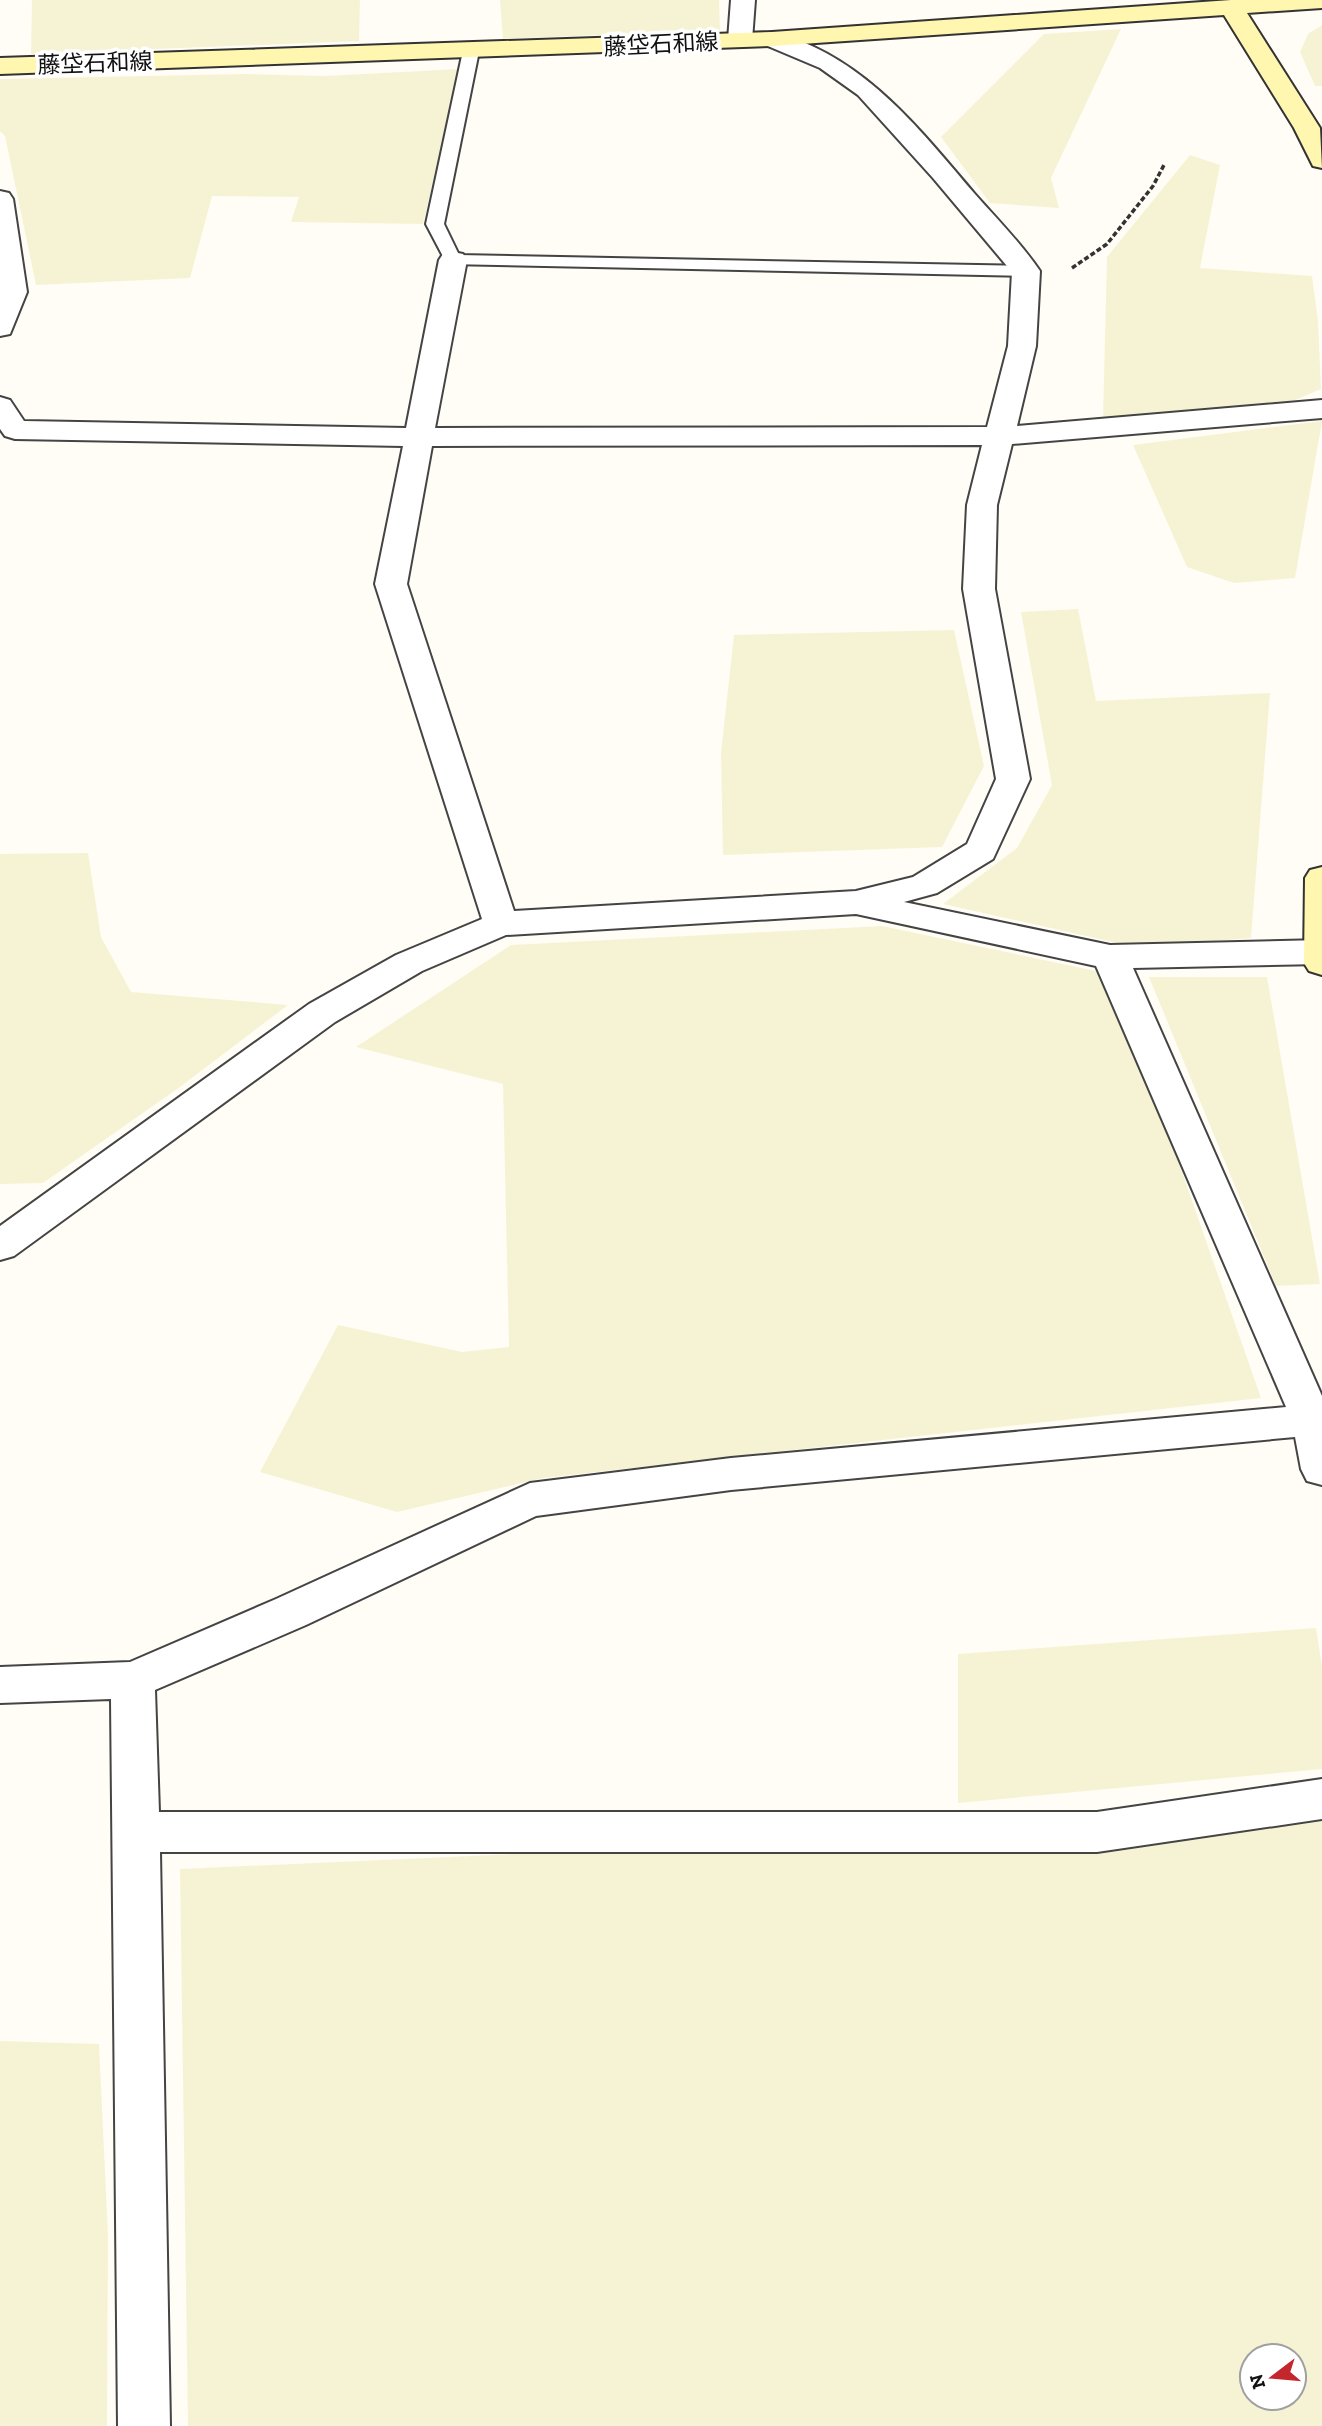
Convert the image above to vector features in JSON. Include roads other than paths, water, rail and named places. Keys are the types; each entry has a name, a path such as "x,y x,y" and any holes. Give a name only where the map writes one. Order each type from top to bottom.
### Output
{"main road":[{"name":"藤垈石和線","path":"0,66 740,40 1322,1"},
{"path":"1232,9 1307,128 1322,160"},
{"path":"1321,956 1322,878"}],"street":[{"path":"740,40 743,0"},
{"path":"0,1246 322,1013 409,963 502,924 856,903 925,885 981,851 1013,779 979,589 982,505 1022,345 1026,271 942,172 867,90 829,63 772,38"},
{"path":"0,199 13,292 0,328"},
{"path":"453,260 391,584 502,924"},
{"path":"0,406 15,430 418,437 1001,436 1322,410"},
{"path":"856,903 1110,957 1321,956"},
{"path":"1110,957 1312,1420 1322,1469"},
{"path":"0,1213 46,1213"},
{"path":"0,1685 132,1680 291,1612 530,1500 731,1474 1312,1420"},
{"path":"132,1680 137,1832 144,2426"},
{"path":"137,1832 1097,1832 1322,1799"}],"lane":[{"path":"471,51 435,225 453,260 1026,271"}]}
